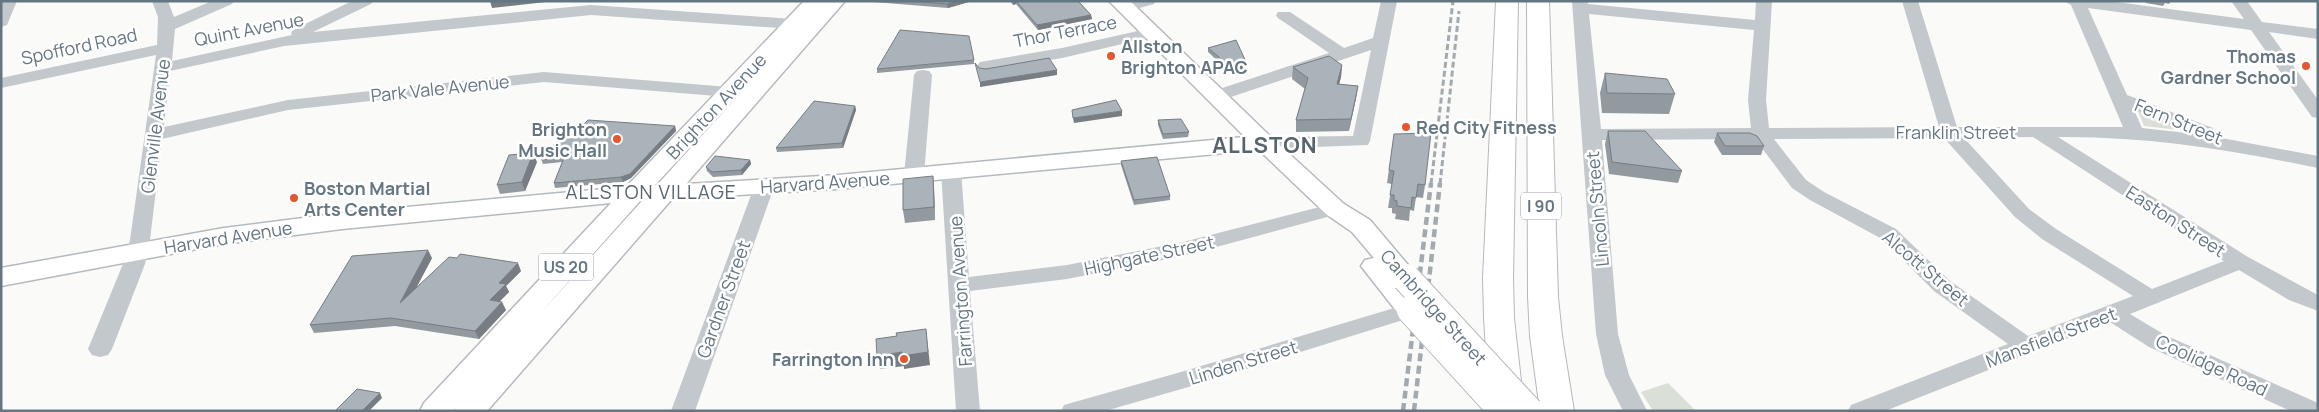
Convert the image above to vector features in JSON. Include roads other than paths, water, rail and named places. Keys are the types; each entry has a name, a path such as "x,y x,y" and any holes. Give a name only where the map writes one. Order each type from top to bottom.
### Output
{"highway":[{"name":"I 90","path":"1507,1 1498,278 1501,352 1508,411"},
{"name":"I 90","path":"1538,1 1543,297 1546,336 1557,411"}],"main road":[{"name":"Brighton Avenue","path":"435,411 633,194 815,1"},
{"name":"Brighton Avenue","path":"470,411 835,1"},
{"name":"Cambridge Street","path":"1122,4 1264,143 1287,162 1335,209 1345,230 1503,411"},
{"name":"Harvard Avenue","path":"1,277 275,229 633,194 764,187 914,175 1182,148 1264,143"},
{"name":"Cambridge Street","path":"1405,301 1529,411"}],"street":[{"path":"1,22 9,1"},
{"name":"Glenville Avenue","path":"100,349 137,252 165,48 167,26 160,1"},
{"path":"167,26 226,1"},
{"path":"284,41 365,1"},
{"path":"1122,4 1148,1"},
{"path":"1264,143 1361,141 1389,1"},
{"path":"1761,134 1757,100 1764,1"},
{"path":"1910,1 1950,133 2022,213 2049,234 2150,297"},
{"path":"2239,1 2318,113"},
{"path":"2075,2 2318,34"},
{"path":"2075,2 2135,132"},
{"path":"1580,4 1762,26"},
{"name":"Lincoln Street","path":"1580,4 1608,342 1620,382 1635,411"},
{"name":"Quint Avenue","path":"162,68 284,41 591,10 793,24"},
{"path":"1284,16 1342,54"},
{"name":"Thor Terrace","path":"986,66 1062,53 1151,33"},
{"path":"1216,96 1381,41"},
{"name":"Spofford Road","path":"1,83 165,48"},
{"path":"914,175 923,75"},
{"name":"Park Vale Avenue","path":"154,135 288,104 544,77 729,92"},
{"name":"Fern Street","path":"2120,98 2238,145"},
{"name":"Easton Street","path":"2038,132 2241,262 2297,295 2318,304"},
{"name":"Franklin Street","path":"1591,135 2135,132 2238,145 2318,162"},
{"name":"Alcott Street","path":"1761,134 1799,184 1890,234 1942,286 2026,346"},
{"name":"Farrington Avenue","path":"951,171 968,411"},
{"name":"Gardner Street","path":"683,411 764,187"},
{"name":"Highgate Street","path":"960,285 1067,272 1183,249 1335,209"},
{"name":"Mansfield Street","path":"1860,411 2241,262"},
{"name":"Linden Street","path":"1073,411 1184,380 1405,301"},
{"name":"Coolidge Road","path":"2113,313 2157,341 2314,411"}],"railway":[{"path":"1431,184 1453,1"},
{"path":"1440,184 1459,11"},
{"path":"1403,411 1431,183"},
{"path":"1414,411 1440,183"}],"place":[{"name":"Allston Brighton APAC","path":"1111,56"},
{"name":"Thomas Gardner School","path":"2306,66"},
{"name":"Red City Fitness","path":"1406,127"},
{"name":"Brighton Music Hall","path":"617,139"},
{"name":"Boston Martial Arts Center","path":"294,198"},
{"name":"Farrington Inn","path":"904,359"}],"district":[{"name":"ALLSTON","path":"1265,145"},
{"name":"ALLSTON VILLAGE","path":"651,192"}]}
